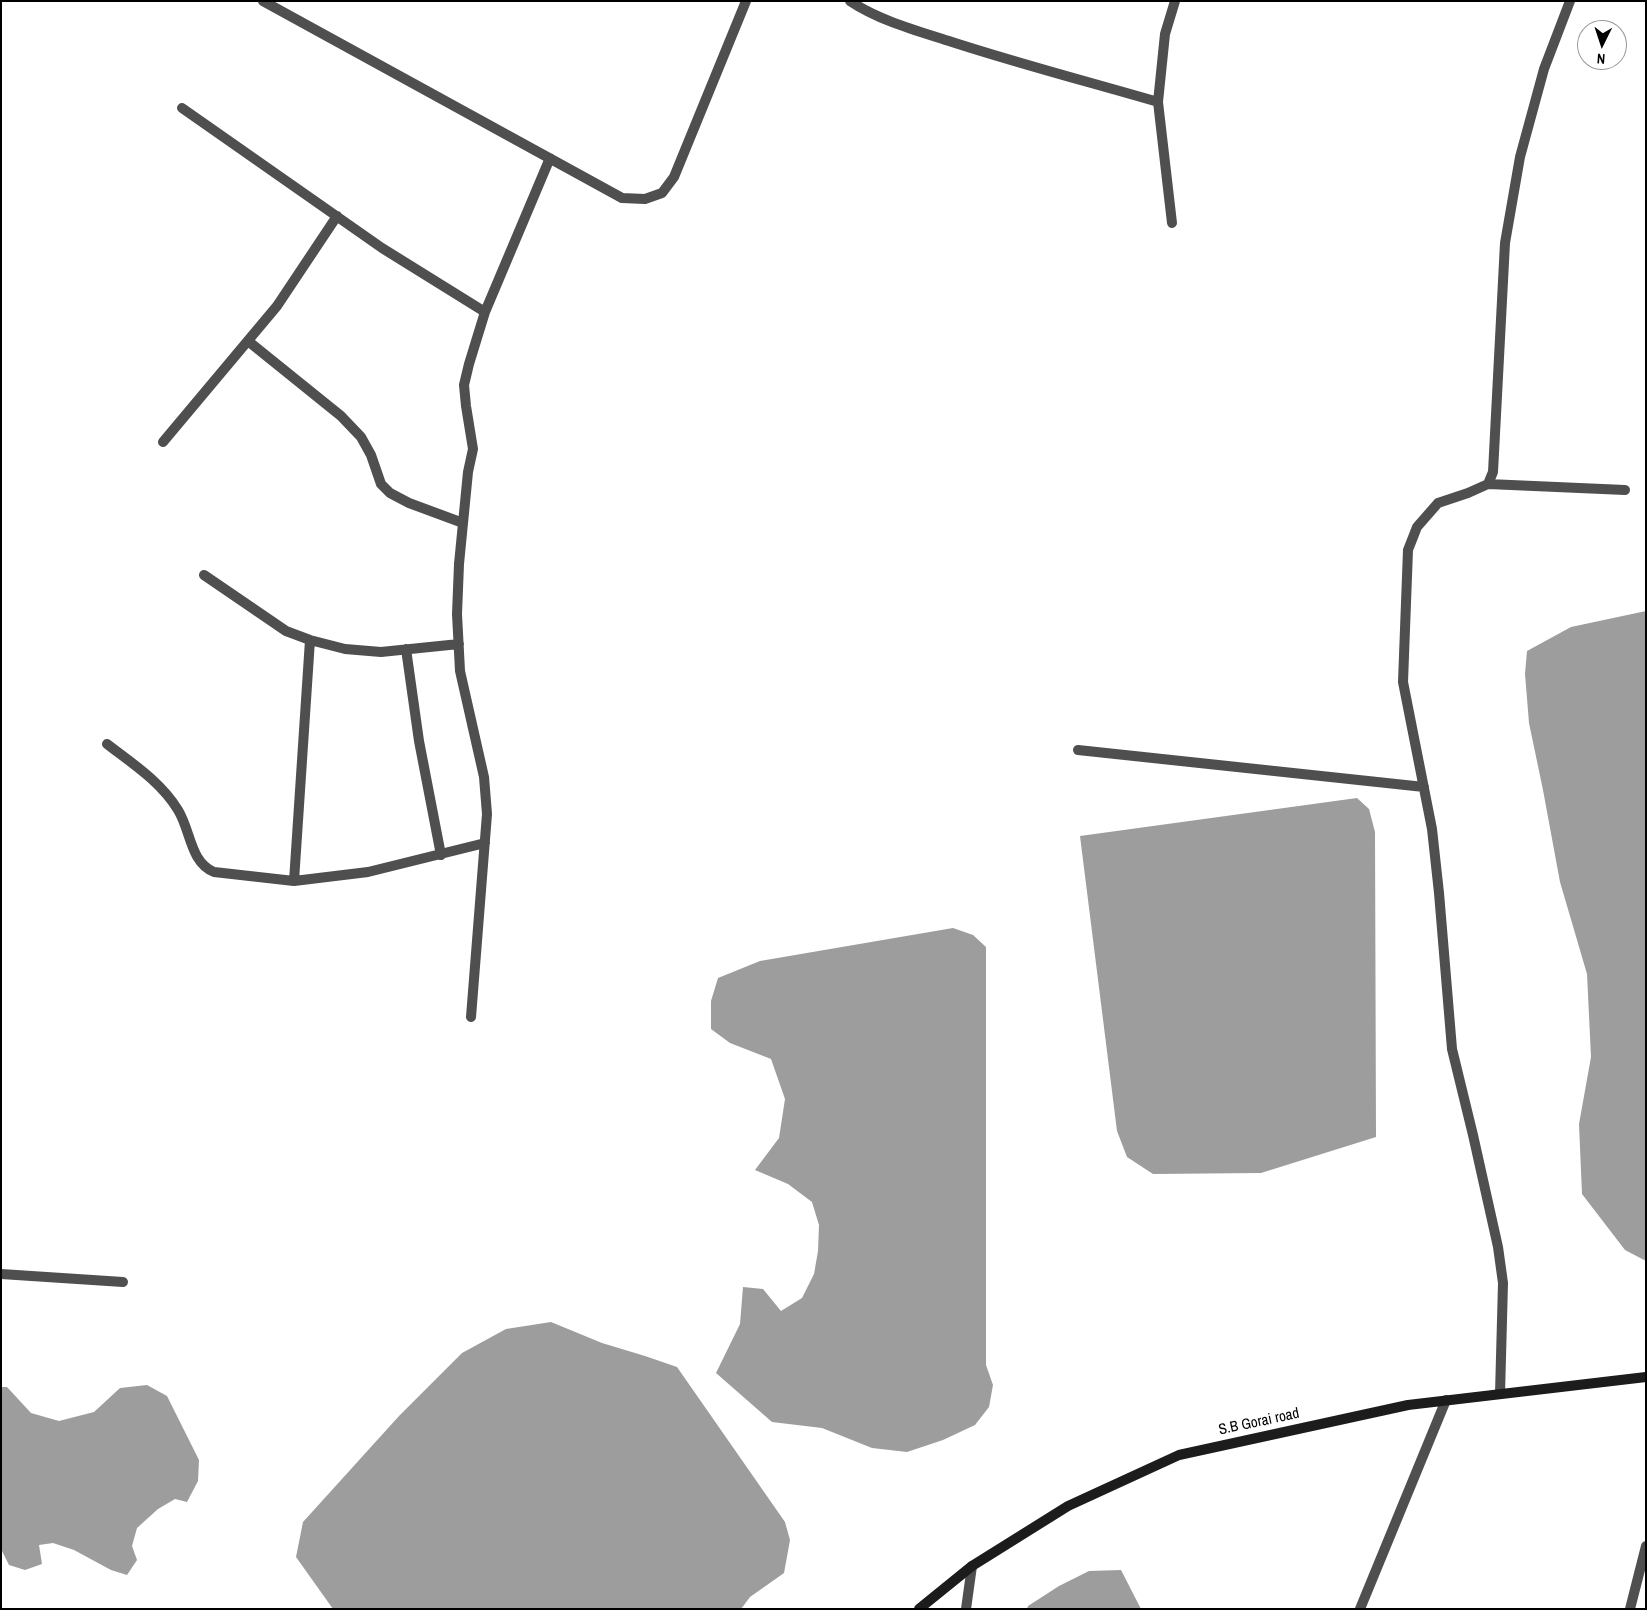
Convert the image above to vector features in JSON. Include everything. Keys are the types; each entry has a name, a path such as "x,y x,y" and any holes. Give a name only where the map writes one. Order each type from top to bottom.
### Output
{"street":[{"path":"263,1 622,198 645,199 662,193 674,177 746,1"},
{"path":"850,1 867,12 1008,60 1158,102"},
{"path":"1172,223 1158,102 1165,34 1175,1"},
{"path":"1488,484 1493,472 1506,243 1518,167 1544,69 1570,1"},
{"path":"182,108 382,248 485,312"},
{"path":"471,1017 487,814 484,777 460,671 458,644 459,564 468,472 473,448 464,385 485,312 550,158"},
{"path":"163,442 277,306 336,216"},
{"path":"248,341 341,416 361,437 372,455 381,484 390,493 409,503 463,523"},
{"path":"1500,1394 1504,1283 1498,1247 1452,1049 1432,829 1404,682 1408,550 1417,527 1438,503 1488,484 1625,490"},
{"path":"204,575 286,631 310,640 345,649 381,652 458,644"},
{"path":"294,881 310,640"},
{"path":"406,649 419,742 441,855"},
{"path":"108,744 148,775 167,794 179,812 199,861 205,868 214,872 294,881 368,872 485,843"},
{"path":"1078,750 1424,787"},
{"path":"1,1274 123,1282"},
{"name":"S.B Gorai road","path":"919,1609 972,1566 1068,1506 1179,1455 1408,1405 1646,1376"},
{"path":"1360,1609 1446,1400"},
{"path":"1630,1609 1646,1546"},
{"path":"966,1609 972,1566"}],"shaded area":[{"path":"1646,611 1646,1261 1625,1250 1582,1194 1579,1124 1591,1057 1587,974 1560,882 1529,723 1525,674 1527,651 1571,627"},
{"path":"1357,798 1369,809 1375,832 1376,1137 1261,1173 1153,1174 1127,1157 1117,1131 1080,836"},
{"path":"953,928 973,935 986,947 986,1365 993,1385 989,1407 975,1425 943,1440 907,1452 872,1448 822,1428 772,1422 716,1373 740,1324 743,1287 763,1289 781,1311 802,1298 814,1274 818,1251 819,1225 812,1202 788,1184 755,1170 779,1138 785,1099 771,1059 730,1043 711,1029 711,1001 718,978 760,961"},
{"path":"551,1322 602,1343 677,1367 785,1522 790,1540 784,1573 750,1597 741,1609 333,1609 296,1557 303,1522 399,1416 462,1353 506,1329"},
{"path":"147,1385 167,1396 199,1460 198,1481 187,1502 175,1499 158,1509 137,1528 132,1546 137,1560 127,1575 111,1570 74,1550 53,1543 39,1545 42,1564 25,1570 9,1565 1,1549 1,1387 7,1387 31,1413 59,1421 94,1412 120,1388"},
{"path":"1121,1570 1141,1609 1027,1609 1028,1606 1059,1586 1089,1571"}]}
